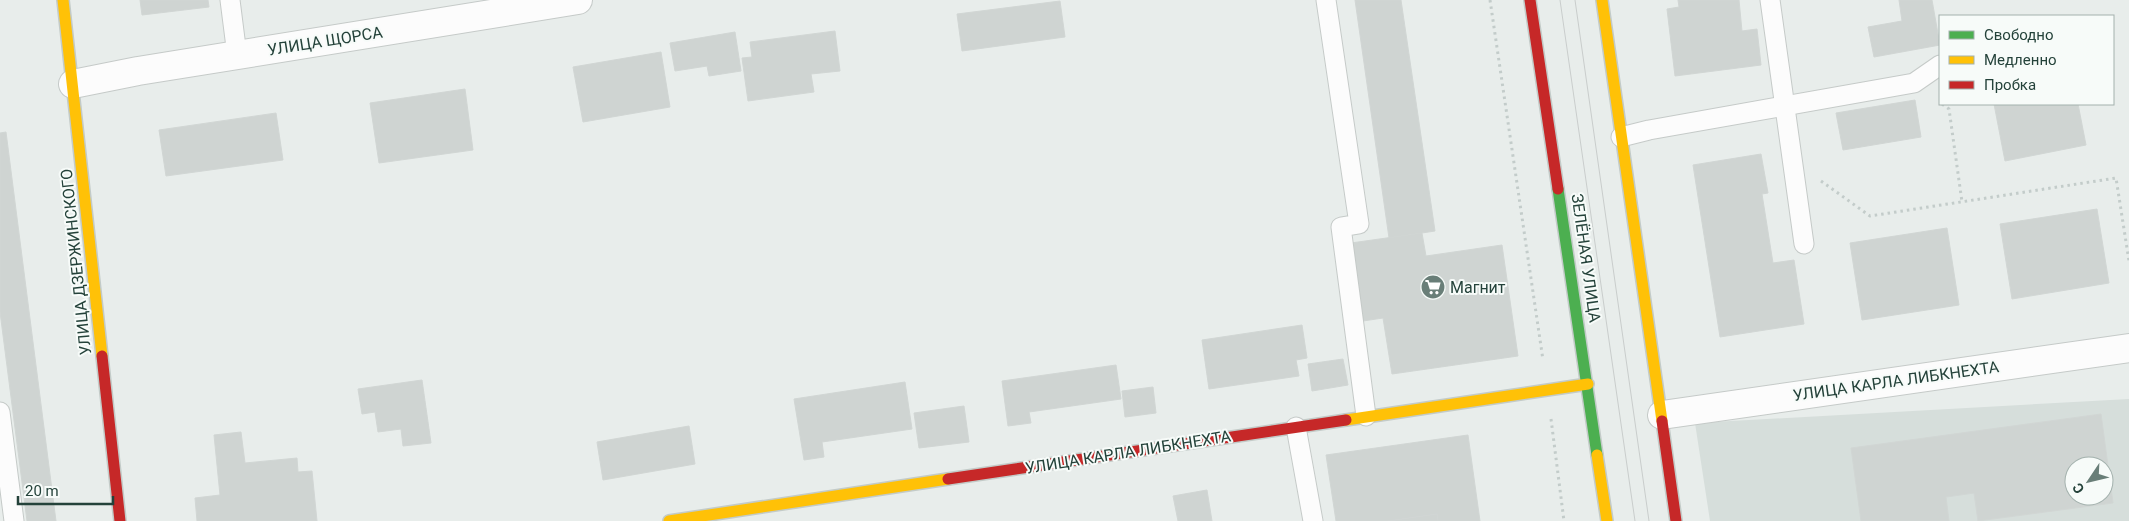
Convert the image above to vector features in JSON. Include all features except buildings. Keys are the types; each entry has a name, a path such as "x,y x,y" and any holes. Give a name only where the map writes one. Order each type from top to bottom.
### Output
{"street":[{"name":"УЛИЦА ДЗЕРЖИНСКОГО","path":"63,0 120,521"},
{"name":"УЛИЦА ЩОРСА","path":"73,84 238,55 478,8 578,0"},
{"name":"ЗЕЛЁНАЯ УЛИЦА","path":"1530,0 1607,521"},
{"path":"1602,0 1676,521"},
{"name":"УЛИЦА КАРЛА ЛИБКНЕХТА","path":"1662,415 2129,348"},
{"name":"УЛИЦА КАРЛА ЛИБКНЕХТА","path":"669,521 1296,426 1588,384"}],"lane":[{"path":"230,0 238,55"},
{"path":"1326,0 1359,224 1341,227 1366,416"},
{"path":"1770,0 1804,244"},
{"path":"1621,137 1649,130 1914,83 1939,66"},
{"path":"0,412 14,521"},
{"path":"1296,426 1313,521"},
{"path":"0,516 11,501"}],"path":[{"path":"1490,0 1533,278 1564,521"},
{"path":"1943,105 1948,109 1962,202"},
{"path":"1792,160 1870,216 2116,178 2129,261"}],"shaded area":[{"path":"2129,399 2129,521 1710,521 1695,423"}],"tram line":[{"path":"1560,0 1635,521"},
{"path":"1575,0 1649,521"}],"traffic: fast":[{"path":"1558,189 1597,455"}],"traffic: slow":[{"path":"63,0 102,356"},
{"path":"1602,0 1662,421"},
{"path":"1346,420 1588,384"},
{"path":"1597,455 1607,521"},
{"path":"669,521 948,479"}],"traffic: jam":[{"path":"1530,0 1558,189"},
{"path":"102,356 120,521"},
{"path":"948,479 1346,420"},
{"path":"1662,421 1676,521"}],"place":[{"name":"Магнит","path":"1433,287"}]}
